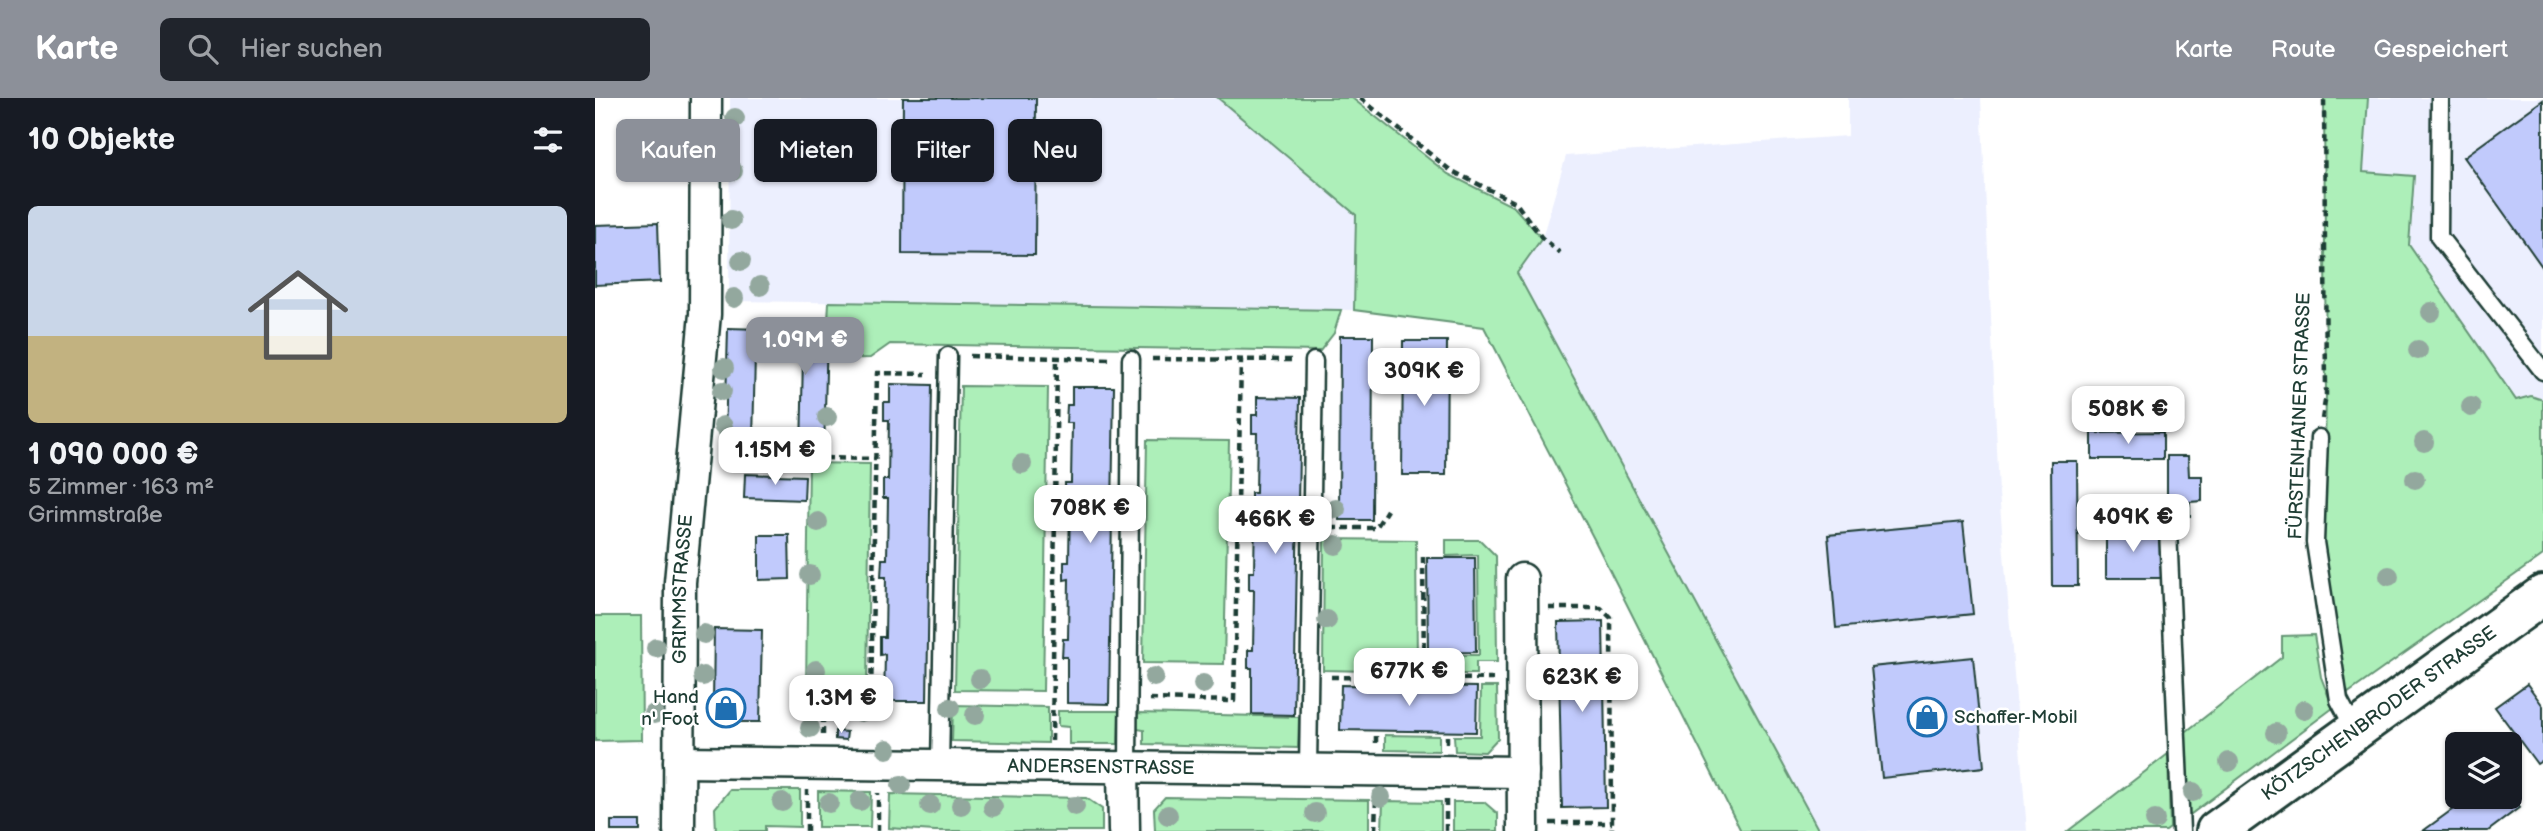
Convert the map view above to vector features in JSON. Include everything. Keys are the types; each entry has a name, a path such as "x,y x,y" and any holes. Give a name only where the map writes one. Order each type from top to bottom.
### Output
{"street":[{"name":"GRIMMSTRASSE","path":"679,831 680,582 705,314 706,98"},
{"path":"1522,579 1523,827"},
{"name":"KÖTZSCHENBRODER STRASSE","path":"2215,831 2543,595"},
{"name":"ANDERSENSTRASSE","path":"679,762 1523,772"},
{"path":"1124,831 1125,767"}],"lane":[{"path":"2440,98 2439,236 2543,371"},
{"path":"940,765 948,356"},
{"path":"1125,767 1131,359"},
{"path":"1308,769 1314,360"},
{"name":"FÜRSTENHAINER STRASSE","path":"2319,438 2315,542 2339,700 2355,730"},
{"path":"2168,530 2181,831"}],"path":[{"path":"1360,98 1450,170 1516,203 1542,238 1560,253"},
{"name":"FÜRSTENHAINER STRASSE","path":"2319,438 2326,395 2324,98"},
{"path":"948,356 1314,360"},
{"path":"1051,766 1057,358"},
{"path":"1128,698 1234,701 1241,360"},
{"path":"823,730 823,696 871,697 877,373 948,375"},
{"path":"765,457 876,459"},
{"path":"1312,528 1376,528 1387,510"},
{"path":"1423,557 1424,678"},
{"path":"1522,609 1601,608 1611,618 1612,831"},
{"path":"1331,689 1331,677 1523,680"},
{"path":"807,831 808,763"},
{"path":"878,765 878,831"},
{"path":"1523,827 1612,823"}],"shaded area":[{"path":"730,98 1218,98 1356,215 1354,310 729,301 730,182 740,182 740,119 730,119"},
{"path":"1848,98 1981,98 1999,493 2027,831 1819,831 1517,273 1542,238 1566,156 1848,136"},
{"path":"2324,98 2543,98 2543,555 2323,545 2326,395"}],"green space":[{"path":"1218,98 1352,98 1448,174 1514,207 1542,238 1517,273 1819,831 1741,831 1484,327 1354,310 1356,215"},
{"path":"2324,98 2368,98 2363,172 2414,176 2409,245 2516,400 2531,396 2543,400 2543,555 2344,696 2323,545 2326,395"},
{"path":"829,302 1341,310 1334,333 1320,351 890,344 870,358 826,359"},
{"path":"961,386 1048,387 1043,691 955,690"},
{"path":"1147,440 1229,441 1224,664 1143,663"},
{"path":"809,463 870,464 867,687 806,686"},
{"path":"1324,539 1416,540 1417,672 1323,670"},
{"path":"1446,540 1480,540 1496,556 1497,662 1476,662 1476,674 1435,674 1429,668 1429,655 1479,655 1478,555 1446,556"},
{"path":"595,616 641,616 642,740 595,741"},
{"path":"2314,635 2321,677 2333,708 2187,817 2183,734 2282,657 2282,636"},
{"path":"1481,687 1497,687 1498,738 1485,752 1455,751 1454,736 1480,736"},
{"path":"953,705 1048,707 1048,743 952,741"},
{"path":"1058,711 1119,711 1118,744 1069,744 1069,727 1058,726"},
{"path":"1137,713 1299,717 1298,748 1144,744 1144,730 1137,729"},
{"path":"1385,735 1439,736 1439,751 1385,750"},
{"path":"2168,754 2170,828 2166,831 2068,831"},
{"path":"730,790 800,790 800,827 765,826 765,831 716,831 715,808"},
{"path":"818,791 871,792 870,827 818,827"},
{"path":"890,794 1086,798 1102,809 1102,831 935,831 889,828"},
{"path":"1165,797 1369,800 1369,831 1155,831 1154,809"},
{"path":"1383,801 1441,802 1441,831 1382,831"},
{"path":"1453,802 1484,802 1498,814 1498,831 1453,831"}],"building":[{"path":"903,98 1036,98 1036,119 1008,119 1008,182 1035,182 1035,255 902,254 902,182 994,182 994,119 903,119"},
{"path":"2543,100 2543,268 2464,157"},
{"path":"658,223 660,282 595,285 595,225"},
{"path":"728,328 761,329 760,355 755,355 753,441 725,441"},
{"path":"761,329 827,330 824,453 801,452 803,356 760,355"},
{"path":"1340,336 1373,336 1372,520 1339,520"},
{"path":"1403,341 1447,341 1446,475 1402,475"},
{"path":"890,384 932,385 927,701 884,701 885,654 880,655 880,637 885,637 886,577 881,577 882,559 887,559 888,498 883,498 883,480 888,480 889,420 884,420 884,402 890,402"},
{"path":"1072,387 1114,387 1109,704 1067,703 1067,657 1062,657 1063,639 1068,639 1069,579 1064,580 1064,562 1069,562 1070,501 1065,500 1065,483 1071,483 1072,423 1066,423 1067,405 1072,405"},
{"path":"1257,397 1300,398 1294,715 1252,714 1252,668 1248,668 1248,650 1253,650 1254,590 1249,590 1249,572 1254,572 1255,511 1251,511 1251,493 1256,493 1257,433 1252,433 1252,415 1257,415"},
{"path":"2163,432 2163,459 2092,459 2092,433"},
{"path":"2167,456 2188,456 2189,476 2202,476 2202,501 2190,502 2190,516 2167,516"},
{"path":"2051,461 2077,461 2078,586 2052,586"},
{"path":"745,474 805,476 804,500 744,498"},
{"path":"1963,522 1973,614 1836,628 1828,535"},
{"path":"2106,529 2161,529 2161,578 2106,578"},
{"path":"759,535 789,535 790,579 759,580"},
{"path":"1427,558 1475,558 1476,652 1428,653"},
{"path":"1603,621 1606,807 1562,808 1558,622"},
{"path":"714,629 762,630 760,722 728,722 713,705"},
{"name":"Schaffer-Mobil","path":"1973,657 1984,767 1882,778 1871,667"},
{"path":"2527,684 2543,706 2543,760 2537,764 2522,744 2522,732 2513,732 2495,707"},
{"path":"1341,685 1477,687 1476,732 1340,730"},
{"path":"835,731 847,732 846,740 835,739"},
{"path":"2453,809 2517,809 2488,831 2423,831"},
{"path":"611,821 640,821 640,831 611,831"}],"place":[{"name":"Hand n' Foot","path":"726,708"},
{"name":"Schaffer-Mobil","path":"1927,717"}]}
